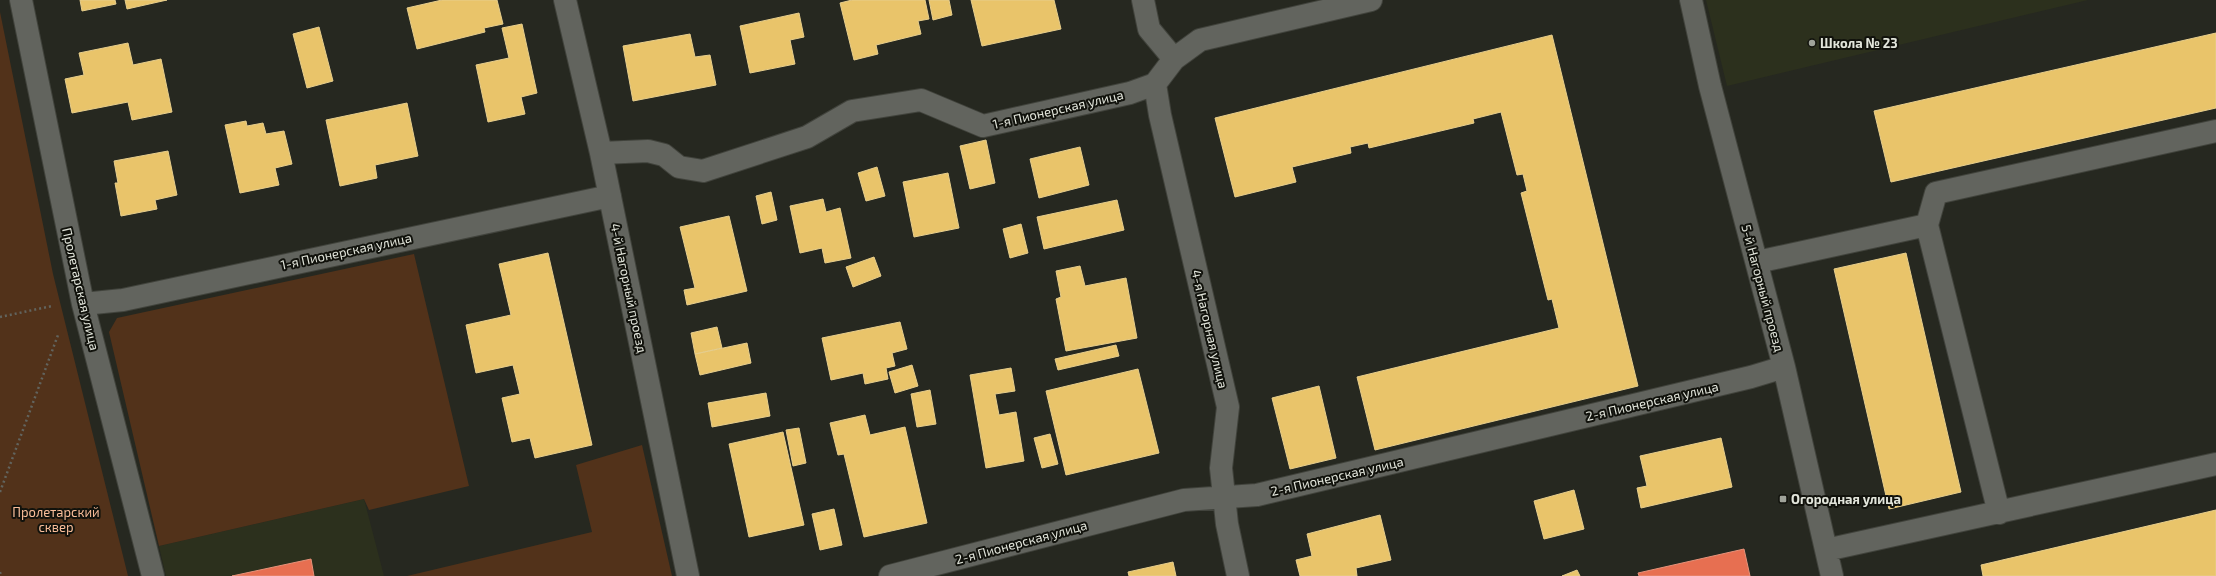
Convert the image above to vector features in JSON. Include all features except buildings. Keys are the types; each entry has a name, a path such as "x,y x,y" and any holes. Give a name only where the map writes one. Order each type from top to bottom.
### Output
{"street":[{"name":"Пролетарская улица","path":"21,0 83,304 153,576"},
{"name":"4-й Нагорный проезд","path":"566,0 601,153 688,576"},
{"path":"1143,0 1149,29 1174,59"},
{"path":"1155,84 1174,59 1200,40 1371,0"},
{"name":"5-й Нагорный проезд","path":"1691,0 1710,86 1784,367 1832,576"},
{"name":"1-я Пионерская улица","path":"601,153 648,151 664,155 679,167 703,171 807,137 852,111 921,100 983,126 1130,92 1155,84"},
{"name":"4-я Нагорная улица","path":"1155,84 1160,115 1228,407 1221,468 1227,524 1238,576"},
{"path":"1999,513 1927,225 1936,193 2216,131"},
{"name":"1-я Пионерская улица","path":"83,304 123,300 610,196"},
{"path":"1756,262 1927,225"},
{"name":"2-я Пионерская улица","path":"890,576 1184,500 1257,495 1751,377 1784,367"},
{"path":"1826,550 2216,464"}],"path":[{"path":"0,317 55,306"},
{"path":"0,492 60,332"},
{"path":"0,572 1,576"}],"shaded area":[{"name":"Школа № 23","path":"1706,0 2088,0 1727,86"},
{"path":"364,499 384,576 166,576 159,546"}],"green space":[{"name":"Пролетарский сквер","path":"0,12 53,274 128,576 0,576"},
{"path":"414,254 469,486 369,510 364,499 159,546 109,332 117,318"},
{"path":"642,445 672,576 407,576 592,532 576,465"}],"place":[{"name":"Школа № 23","path":"1812,43"},
{"name":"Огородная улица","path":"1783,499"}]}
